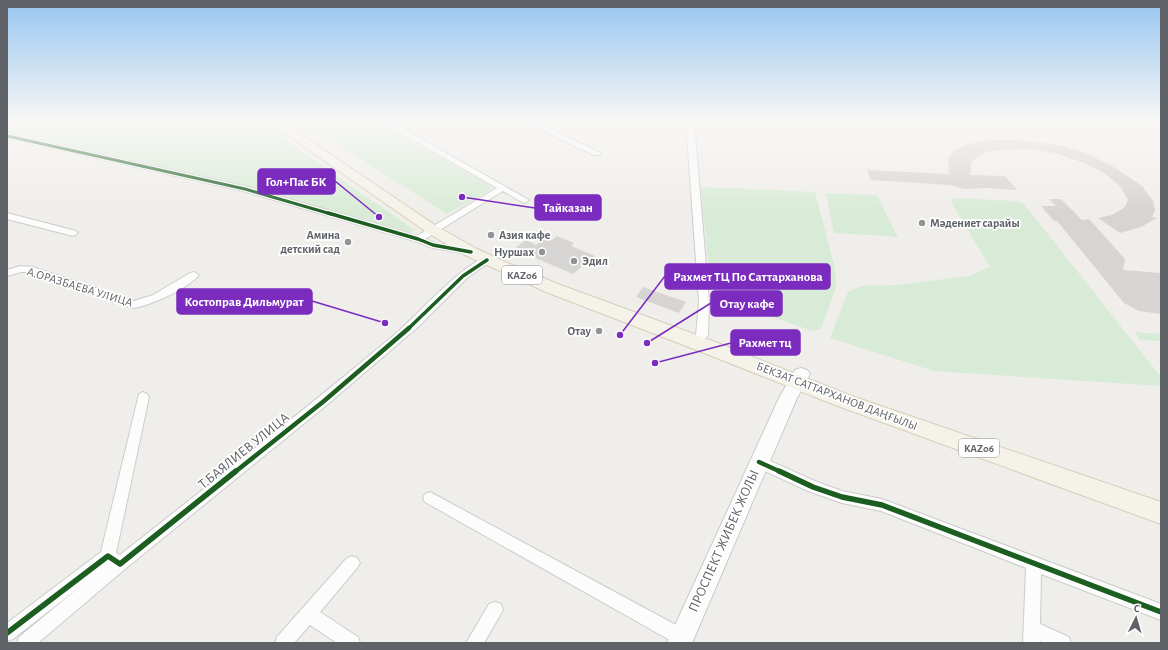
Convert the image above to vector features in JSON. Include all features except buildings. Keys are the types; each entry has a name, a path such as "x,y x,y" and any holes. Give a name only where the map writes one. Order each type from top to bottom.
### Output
{"main road":[{"name":"БЕКЗАТ САТТАРХАНОВ ДАҢҒЫЛЫ","path":"320,151 437,227 559,282 702,335 799,378 1161,513"},
{"name":"БЕКЗАТ САТТАРХАНОВ ДАҢҒЫЛЫ","path":"328,151 471,252 552,288 706,346 1161,502"},
{"name":"ПРОСПЕКТ ЖИБЕК ЖОЛЫ","path":"680,640 759,462 799,378"}],"street":[{"path":"74,151 245,190 418,239 433,245 471,252"},
{"path":"438,151 525,200"},
{"path":"593,151 597,153"},
{"path":"692,151 704,302 702,335"},
{"path":"418,239 503,188"},
{"path":"7,216 73,233"},
{"name":"Т.БАЯЛИЕВ УЛИЦА","path":"7,633 114,560 324,400 414,324 463,276 487,260"},
{"name":"А.ОРАЗБАЕВА УЛИЦА","path":"7,273 20,269 29,269 133,305 149,302 194,275"},
{"path":"114,560 143,397"},
{"path":"759,462 813,487 842,497 882,505 1161,612"},
{"path":"430,498 680,640"},
{"name":"Т.БАЯЛИЕВ УЛИЦА","path":"25,643 114,560"},
{"path":"283,643 352,563"},
{"path":"1034,563 1031,636 1063,643"},
{"path":"474,643 495,610"},
{"path":"308,614 352,643"}],"green space":[{"path":"92,151 301,151 414,230 410,233 259,189"},
{"path":"349,151 429,151 494,188 447,214"},
{"path":"707,187 815,192 835,268 836,288 821,329 813,331 724,301 718,285 710,282 701,189"},
{"path":"826,193 877,195 898,238 889,236 834,233"},
{"path":"952,199 1015,201 1024,204 1161,377 1161,386 934,371 830,338 848,292 861,286 897,285 969,276 990,267 951,202"},
{"path":"1135,332 1161,334 1161,341 1140,340"}],"cycle path":[{"path":"76,151 245,189 418,239 433,245 471,252"},
{"path":"7,633 108,556 120,564 324,401 414,324 463,276 487,260"},
{"path":"759,462 813,487 842,497 882,505 1161,612"}],"place":[{"name":"Тайказан","path":"462,197"},
{"name":"Гол+Пас БК","path":"379,217"},
{"name":"Мәдениет сарайы","path":"922,223"},
{"name":"Азия кафе","path":"491,235"},
{"name":"Амина детский сад","path":"348,242"},
{"name":"Нуршах","path":"542,252"},
{"name":"Эдил","path":"574,261"},
{"name":"Костоправ Дильмурат","path":"385,323"},
{"name":"Отау","path":"599,331"},
{"name":"Рахмет ТЦ По Саттарханова","path":"620,335"},
{"name":"Отау кафе","path":"647,343"},
{"name":"Рахмет тц","path":"655,363"}]}
